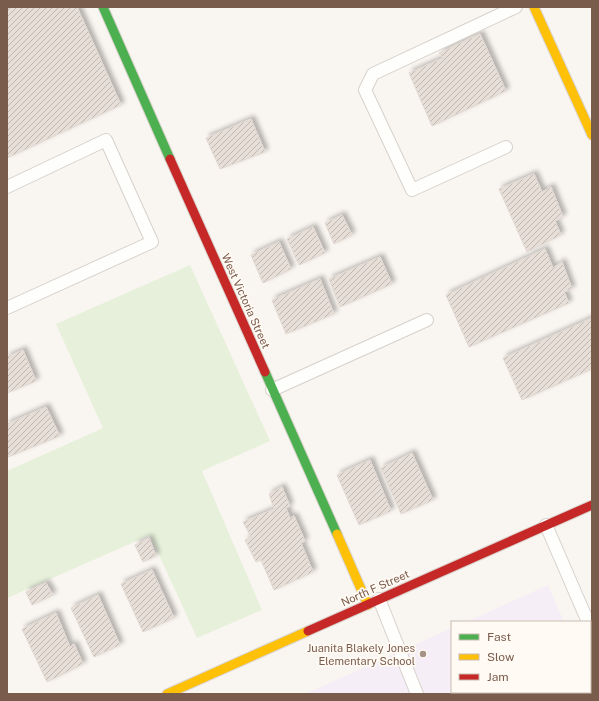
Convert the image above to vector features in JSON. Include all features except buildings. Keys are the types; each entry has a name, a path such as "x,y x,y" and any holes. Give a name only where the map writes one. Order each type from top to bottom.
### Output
{"street":[{"name":"West Victoria Street","path":"103,7 368,605"},
{"path":"534,7 592,135"},
{"name":"North F Street","path":"167,694 592,505"}],"lane":[{"path":"506,148 412,190 366,90 373,74 516,7"},
{"path":"7,187 106,140 152,242 7,308"},
{"path":"272,390 427,320"},
{"path":"546,525 588,621"},
{"path":"379,600 417,694"}],"shaded area":[{"path":"548,585 564,621 468,621"},
{"name":"Juanita Blakely Jones Elementary School","path":"451,628 451,693 591,693 591,682 592,684 592,694 305,694"}],"green space":[{"path":"190,265 270,441 202,471 262,610 197,638 150,535 7,598 7,471 103,428 56,324"}],"traffic: fast":[{"path":"103,7 170,159"},
{"path":"265,372 337,534"}],"traffic: slow":[{"path":"534,7 592,135"},
{"path":"337,534 368,605"},
{"path":"167,694 308,631"}],"traffic: jam":[{"path":"170,159 265,372"},
{"path":"308,631 592,505"}],"place":[{"name":"Juanita Blakely Jones Elementary School","path":"423,654"}]}
